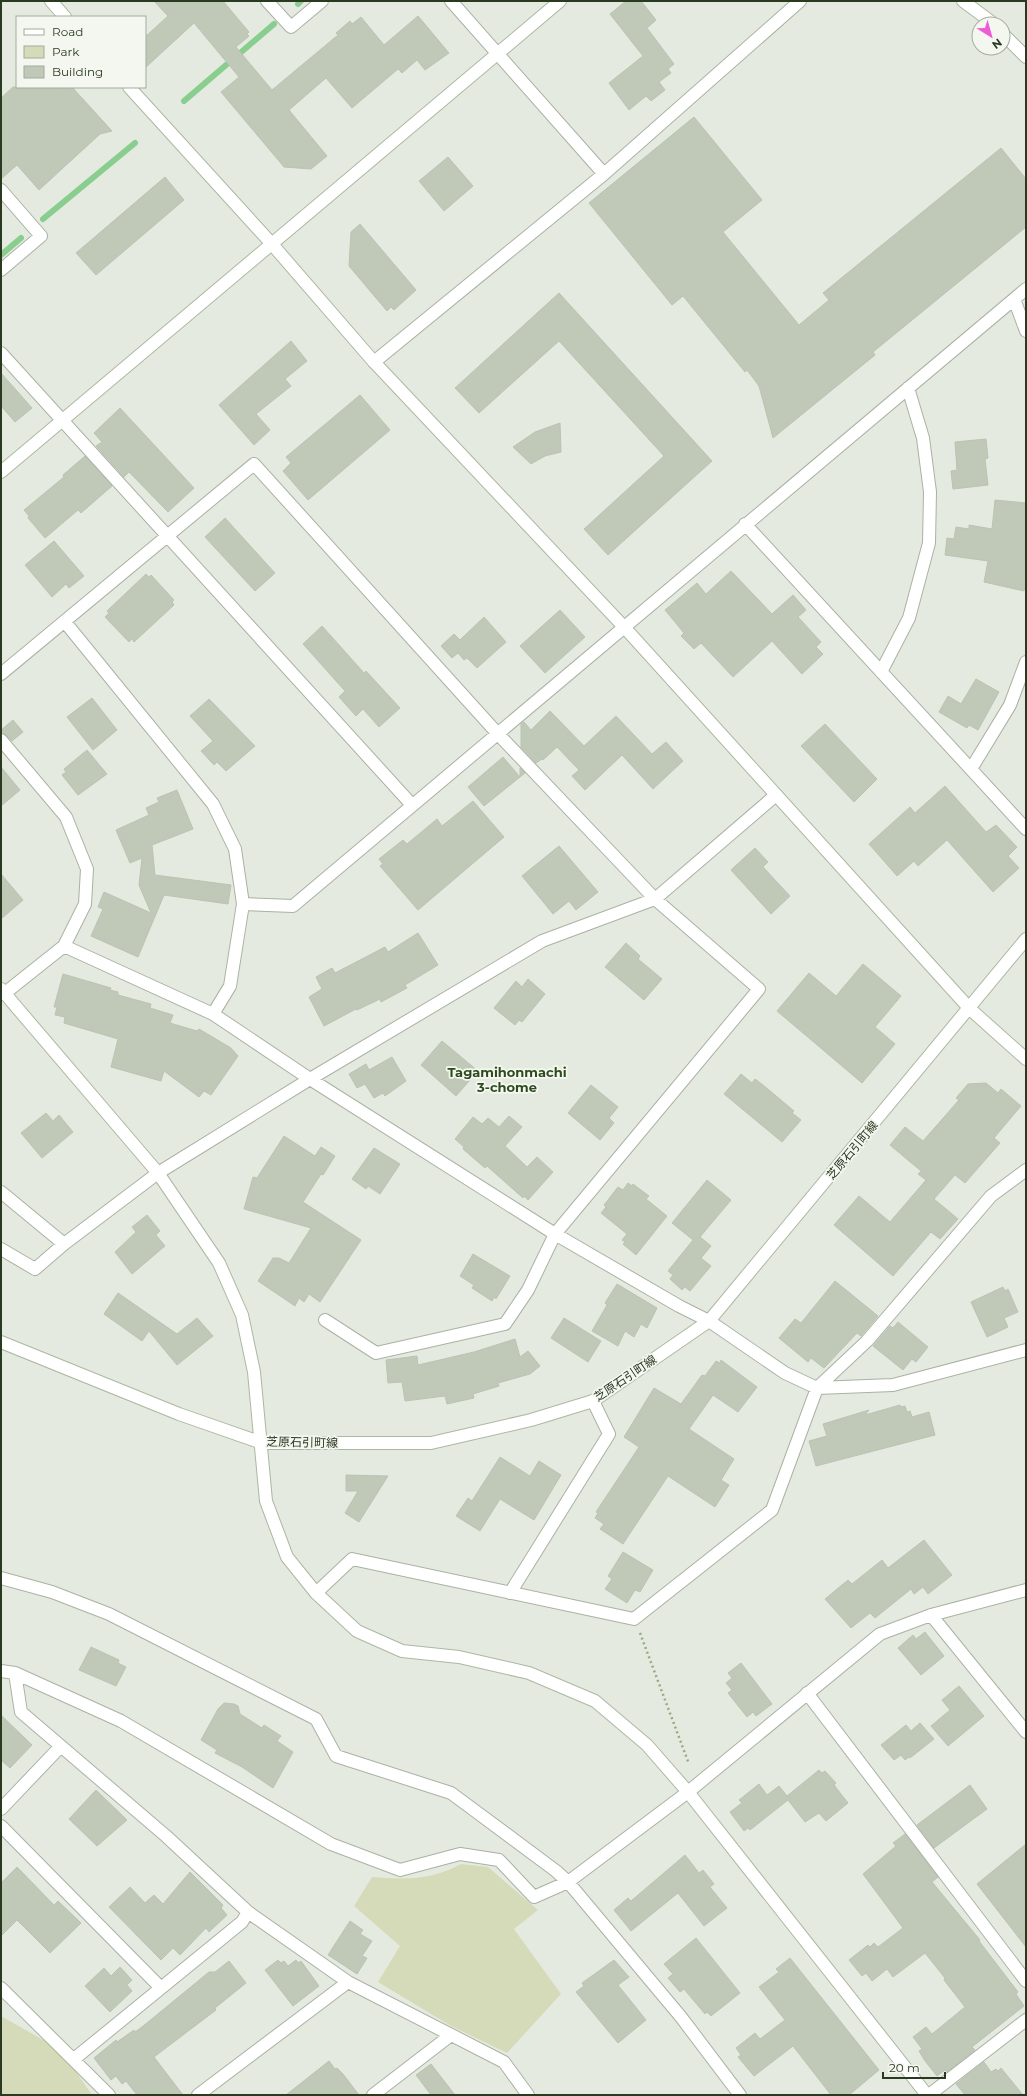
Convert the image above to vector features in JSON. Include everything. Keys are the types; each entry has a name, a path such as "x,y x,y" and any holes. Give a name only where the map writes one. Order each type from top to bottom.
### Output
{"street":[{"path":"51,1 64,16"},
{"path":"267,1 291,27 322,1"},
{"path":"451,1 604,174"},
{"path":"1,472 560,1"},
{"path":"374,362 604,174 800,1"},
{"path":"963,1 983,16"},
{"path":"1011,42 1026,57"},
{"path":"130,88 271,243 374,362 625,628 970,1009 1026,1059"},
{"path":"1,190 41,236 1,270"},
{"path":"243,904 293,906 1026,289"},
{"path":"1014,299 1026,331"},
{"path":"1,353 412,805"},
{"path":"881,672 909,618 929,543 930,492 923,438 908,388"},
{"path":"1,674 254,464 498,734 655,899 759,989 555,1234 528,1290 505,1324 376,1353 325,1320"},
{"path":"745,524 1026,829"},
{"path":"64,622 213,804 235,849 243,904 230,986 213,1014"},
{"path":"971,769 1010,705 1026,662"},
{"path":"1,740 66,817 87,869 85,904 64,946 3,991 158,1173 219,1263 242,1315 254,1372 262,1443 266,1501 287,1557 316,1592 357,1630 402,1651 459,1657 529,1672 595,1701 647,1745 688,1792 928,2095 1026,2020"},
{"path":"1,1249 35,1269 64,1244 158,1173 310,1079 542,941 655,899 776,795"},
{"name":"芝原石引町線","path":"1,1342 179,1414 262,1443 431,1443 531,1420 593,1401 709,1321 1026,940"},
{"path":"64,946 213,1014 310,1079 555,1234 679,1306 709,1321 785,1373 817,1388 893,1385 1026,1350"},
{"path":"316,1592 352,1559 634,1619 772,1510 817,1388 867,1341 928,1267 991,1196 1026,1170"},
{"path":"1,1192 64,1244"},
{"path":"510,1593 609,1434 593,1401"},
{"path":"1,1578 52,1592 109,1614 316,1718 336,1756 451,1793 556,1871 568,1882 681,2017 740,2095"},
{"path":"1,1671 15,1673 121,1721 331,1844 400,1870 460,1854 499,1860 534,1897 568,1882 688,1792 880,1634 931,1615 1026,1590"},
{"path":"931,1615 1026,1732"},
{"path":"15,1673 20,1712 166,1836 248,1912 348,1982 504,2062 528,2095"},
{"path":"807,1693 1026,1981"},
{"path":"1,1809 60,1746"},
{"path":"1,1826 161,1988"},
{"path":"74,2059 242,1922 248,1912"},
{"path":"198,2095 348,1982"},
{"path":"1,1988 109,2095"},
{"path":"373,2095 451,2034"}],"path":[{"path":"634,1619 689,1764"}],"green space":[{"path":"461,1864 488,1867 538,1910 514,1929 561,1994 507,2053 451,2026 378,1982 400,1946 354,1906 372,1877 418,1878 450,1870"},
{"path":"1,2016 61,2050 92,2095 1,2095"}],"building":[{"path":"154,1 223,1 249,32 247,34 249,36 236,47 272,90 338,35 336,33 350,21 352,24 361,17 384,45 418,16 449,53 425,70 417,60 402,73 398,69 352,108 326,78 289,110 327,156 311,169 284,167 221,92 239,77 194,23 146,67 146,36 168,16"},
{"path":"626,1 641,1 656,20 647,28 674,64 668,69 671,73 659,82 665,90 651,101 646,96 629,110 609,83 643,56 610,14"},
{"path":"13,87 52,89 73,88 112,131 100,134 39,190 17,165 1,179 1,98"},
{"path":"694,117 762,200 723,232 799,325 829,300 823,293 1001,148 1026,179 1026,227 873,352 875,355 773,438 759,386 747,370 745,372 683,296 672,305 589,203"},
{"path":"448,157 473,186 444,211 419,181"},
{"path":"165,177 184,200 96,275 76,253"},
{"path":"360,224 416,290 394,310 391,307 387,311 349,266 351,232"},
{"path":"559,293 712,461 608,555 584,529 664,456 559,341 479,413 455,388"},
{"path":"291,341 307,361 285,379 291,386 256,414 270,430 254,445 219,405"},
{"path":"1,373 32,408 15,422 1,406"},
{"path":"360,395 390,430 308,500 283,471 291,463 286,457"},
{"path":"120,408 194,488 168,512 129,472 124,477 96,446 102,442 94,433"},
{"path":"560,423 561,452 545,456 531,464 513,447 535,432"},
{"path":"986,439 988,458 985,459 988,485 953,489 951,471 957,470 955,442"},
{"path":"85,456 112,486 81,513 78,510 45,538 28,518 29,516 24,510 64,477 63,475"},
{"path":"995,500 1026,503 1026,580 1024,591 984,582 988,561 945,555 947,538 954,539 956,527 969,529 969,525 992,529"},
{"path":"225,518 275,573 255,591 205,537"},
{"path":"54,541 84,576 69,588 66,584 52,597 25,565"},
{"path":"731,571 772,614 793,595 806,610 798,617 821,642 816,647 823,654 802,674 772,641 733,677 701,643 694,649 681,636 684,633 665,610 697,583 706,594"},
{"path":"146,574 149,577 151,575 174,600 172,602 174,605 134,642 132,639 129,642 105,617 109,613 107,611"},
{"path":"560,610 585,637 545,673 520,646"},
{"path":"484,617 506,642 477,668 467,658 464,660 458,653 452,658 441,646 454,634 460,640"},
{"path":"322,626 364,673 366,671 400,708 379,727 363,709 356,716 339,697 345,691 303,644"},
{"path":"976,679 999,692 978,730 969,725 967,728 939,712 948,696 961,704"},
{"path":"92,698 117,730 93,750 67,717"},
{"path":"209,699 255,746 226,771 217,762 214,765 201,751 213,741 190,716"},
{"path":"550,711 584,746 616,716 652,754 666,742 683,761 653,789 622,755 585,790 572,776 579,770 557,747 543,760 542,759 536,763 521,747 521,724 524,722 531,730"},
{"path":"13,720 23,732 12,741 6,735 1,733 1,730"},
{"path":"825,724 877,779 854,802 801,746"},
{"path":"87,750 107,774 78,795 62,775 66,772 64,769"},
{"path":"503,757 520,777 520,768 525,773 484,806 468,787"},
{"path":"1,767 20,790 1,806"},
{"path":"945,786 986,832 996,825 1017,847 1008,856 1019,868 993,892 947,840 918,866 914,861 897,876 869,844 910,807 915,813"},
{"path":"177,790 193,829 152,845 155,875 231,885 228,904 164,895 138,957 91,936 103,909 98,907 104,892 151,913 139,885 142,858 130,863 116,830 149,815 146,808 159,802 157,798"},
{"path":"473,801 504,837 418,910 380,866 383,864 379,859 403,840 407,844 437,819 442,826"},
{"path":"559,846 598,892 576,910 569,901 553,914 522,876"},
{"path":"755,848 768,862 763,867 790,896 771,914 731,870"},
{"path":"1,874 23,900 1,919"},
{"path":"418,933 438,965 405,985 407,988 381,1002 380,999 357,1010 356,1009 324,1026 309,997 322,989 316,977 332,968 335,973 385,947 388,952"},
{"path":"626,943 640,956 638,959 662,979 644,1000 605,967"},
{"path":"863,964 901,996 875,1027 895,1044 862,1083 777,1011 809,973 836,996"},
{"path":"63,974 111,988 110,990 118,992 118,995 151,1004 150,1008 173,1015 170,1023 197,1031 199,1029 231,1048 238,1056 211,1095 204,1091 199,1097 164,1071 161,1081 111,1067 118,1039 64,1023 65,1017 55,1015 57,1007 54,1007"},
{"path":"528,979 545,994 522,1022 519,1020 515,1025 494,1008 516,981 522,987"},
{"path":"442,1041 478,1071 456,1096 421,1065"},
{"path":"392,1057 406,1081 385,1096 383,1093 374,1098 365,1084 357,1088 349,1074 366,1064 369,1070"},
{"path":"741,1074 752,1083 755,1079 763,1085 794,1111 792,1113 801,1120 782,1142 724,1094"},
{"path":"986,1083 998,1093 1001,1089 1021,1106 994,1138 1000,1143 965,1183 955,1175 934,1199 958,1219 940,1239 931,1232 893,1276 834,1225 859,1196 890,1222 926,1180 918,1174 921,1171 890,1145 905,1127 923,1141 959,1100 956,1098 968,1084"},
{"path":"591,1085 618,1107 609,1118 614,1123 600,1140 568,1113"},
{"path":"46,1113 53,1121 59,1115 73,1132 42,1158 21,1133"},
{"path":"509,1116 522,1127 505,1146 527,1167 537,1157 553,1172 528,1200 524,1196 523,1198 487,1166 485,1168 463,1149 464,1147 455,1139 473,1117 482,1124 488,1118 499,1127"},
{"path":"284,1136 315,1156 321,1147 335,1156 323,1175 321,1174 303,1202 361,1240 320,1302 309,1294 304,1302 299,1298 295,1306 258,1281 273,1258 279,1258 289,1263 311,1228 244,1209 253,1177 257,1178"},
{"path":"374,1148 400,1164 380,1194 368,1186 366,1189 352,1179"},
{"path":"707,1180 731,1200 700,1237 711,1246 701,1258 711,1266 690,1291 685,1287 682,1290 670,1279 673,1275 668,1271 693,1240 672,1223"},
{"path":"628,1183 632,1186 633,1184 649,1196 646,1199 667,1216 636,1255 623,1244 625,1242 622,1240 627,1234 601,1213 606,1207 604,1205 618,1187 623,1190"},
{"path":"147,1215 160,1231 156,1235 165,1246 132,1274 115,1252 136,1232 132,1227"},
{"path":"473,1254 510,1276 496,1299 494,1297 492,1301 472,1288 474,1285 460,1276"},
{"path":"835,1281 878,1316 861,1336 857,1333 824,1368 811,1358 808,1362 779,1338 795,1319 801,1323"},
{"path":"617,1284 657,1308 647,1328 641,1324 634,1337 625,1331 618,1346 592,1331 607,1305 605,1303"},
{"path":"1003,1287 1005,1291 1008,1289 1018,1312 1004,1318 1008,1327 987,1337 971,1302"},
{"path":"118,1293 177,1334 197,1318 213,1336 177,1365 149,1331 142,1341 104,1314"},
{"path":"564,1318 601,1341 588,1362 551,1338"},
{"path":"898,1322 928,1347 916,1362 912,1359 903,1370 873,1346 890,1326 893,1328"},
{"path":"515,1339 520,1357 528,1351 540,1366 530,1374 498,1383 499,1386 473,1394 474,1398 447,1404 445,1396 405,1401 402,1382 388,1383 386,1360 417,1356 418,1365 474,1352"},
{"path":"721,1360 757,1387 738,1412 713,1395 689,1429 734,1459 721,1480 729,1485 715,1507 668,1476 623,1544 600,1529 604,1524 595,1518 598,1513 596,1512 639,1447 624,1437 654,1388 681,1404 702,1375 705,1376 716,1361 720,1363"},
{"path":"900,1405 901,1407 905,1406 907,1412 910,1411 912,1417 929,1412 935,1435 816,1466 809,1441 827,1436 823,1424 869,1410 865,1415"},
{"path":"500,1457 530,1476 539,1461 561,1475 534,1520 500,1499 480,1531 456,1516 468,1498 472,1501"},
{"path":"346,1475 388,1476 359,1522 345,1513 358,1491 346,1491"},
{"path":"924,1540 952,1575 928,1594 923,1587 914,1594 911,1589 875,1618 870,1613 851,1628 825,1599 848,1580 852,1584 882,1560 888,1568"},
{"path":"623,1552 653,1570 640,1592 635,1590 627,1603 605,1589 612,1579 608,1576"},
{"path":"925,1632 944,1656 921,1675 898,1648 913,1635 916,1639"},
{"path":"91,1647 119,1660 118,1663 126,1667 116,1686 79,1670"},
{"path":"741,1663 772,1704 756,1716 753,1712 747,1717 728,1693 732,1690 726,1683 732,1678 728,1673"},
{"path":"959,1686 984,1716 948,1746 931,1726 950,1710 942,1700"},
{"path":"224,1703 238,1706 240,1714 262,1728 264,1725 281,1736 277,1741 293,1752 273,1788 242,1767 215,1753 217,1750 201,1740 218,1709"},
{"path":"1,1715 32,1745 10,1768 1,1760"},
{"path":"920,1723 934,1739 910,1758 909,1757 905,1760 901,1755 894,1760 881,1745 906,1725 911,1731"},
{"path":"819,1770 822,1773 825,1771 836,1783 834,1785 848,1803 826,1821 819,1813 805,1822 788,1800 750,1830 748,1828 744,1831 730,1812 742,1803 739,1800 759,1784 767,1795 779,1786 787,1796"},
{"path":"970,1785 987,1809 934,1848 917,1825"},
{"path":"96,1790 127,1820 97,1846 69,1819"},
{"path":"905,1834 938,1877 932,1882 980,1940 979,1941 1018,1992 1016,1994 1024,2006 972,2047 975,2050 947,2072 945,2070 937,2076 925,2061 919,2051 922,2049 913,2037 926,2027 932,2034 965,2007 944,1980 945,1978 925,1953 893,1977 887,1969 872,1981 866,1973 862,1976 849,1960 868,1945 870,1947 874,1943 878,1947 903,1928 863,1874 896,1846 893,1843"},
{"path":"1026,1844 1026,1947 977,1884"},
{"path":"685,1855 699,1873 703,1870 714,1884 710,1887 727,1908 704,1926 678,1893 631,1931 614,1910 628,1898 631,1901"},
{"path":"17,1867 54,1905 58,1901 81,1923 50,1953 17,1920 1,1936 1,1883"},
{"path":"190,1872 223,1905 221,1908 227,1915 209,1932 206,1928 180,1955 173,1948 161,1960 109,1907 130,1887 145,1903 154,1895 163,1904"},
{"path":"350,1921 363,1930 360,1934 372,1941 362,1956 367,1958 357,1974 328,1955"},
{"path":"696,1938 740,1993 711,2016 707,2012 705,2014 684,1989 680,1992 668,1978 673,1974 664,1964"},
{"path":"790,1958 879,2070 849,2095 831,2095 793,2046 754,2076 738,2057 741,2055 736,2048 755,2033 760,2039 785,2020 759,1987 779,1972 776,1969"},
{"path":"278,1960 281,1963 284,1961 288,1966 296,1960 298,1963 301,1961 319,1986 293,2006 265,1970"},
{"path":"614,1960 629,1977 618,1985 646,2020 618,2043 576,1992 584,1986 582,1983"},
{"path":"229,1961 246,1983 215,2008 216,2010 154,2057 183,2095 137,2095 126,2081 122,2084 116,2076 111,2080 94,2058 116,2040 117,2042 134,2030 135,2032 142,2027 209,1972 215,1972"},
{"path":"120,1967 132,1980 127,1985 132,1991 110,2012 85,1986 104,1968 111,1976"},
{"path":"329,2061 335,2069 337,2068 343,2074 359,2095 286,2095"},
{"path":"984,2062 991,2072 996,2069 998,2071 1001,2068 1023,2095 965,2095 956,2084"},
{"path":"431,2064 455,2095 431,2095 416,2075"}],"waterway":[{"path":"298,4 301,1"},
{"path":"184,101 274,24"},
{"path":"43,219 135,143"},
{"path":"1,255 21,238"}],"district":[{"name":"Tagamihonmachi 3-chome","path":"507,1080"}]}
